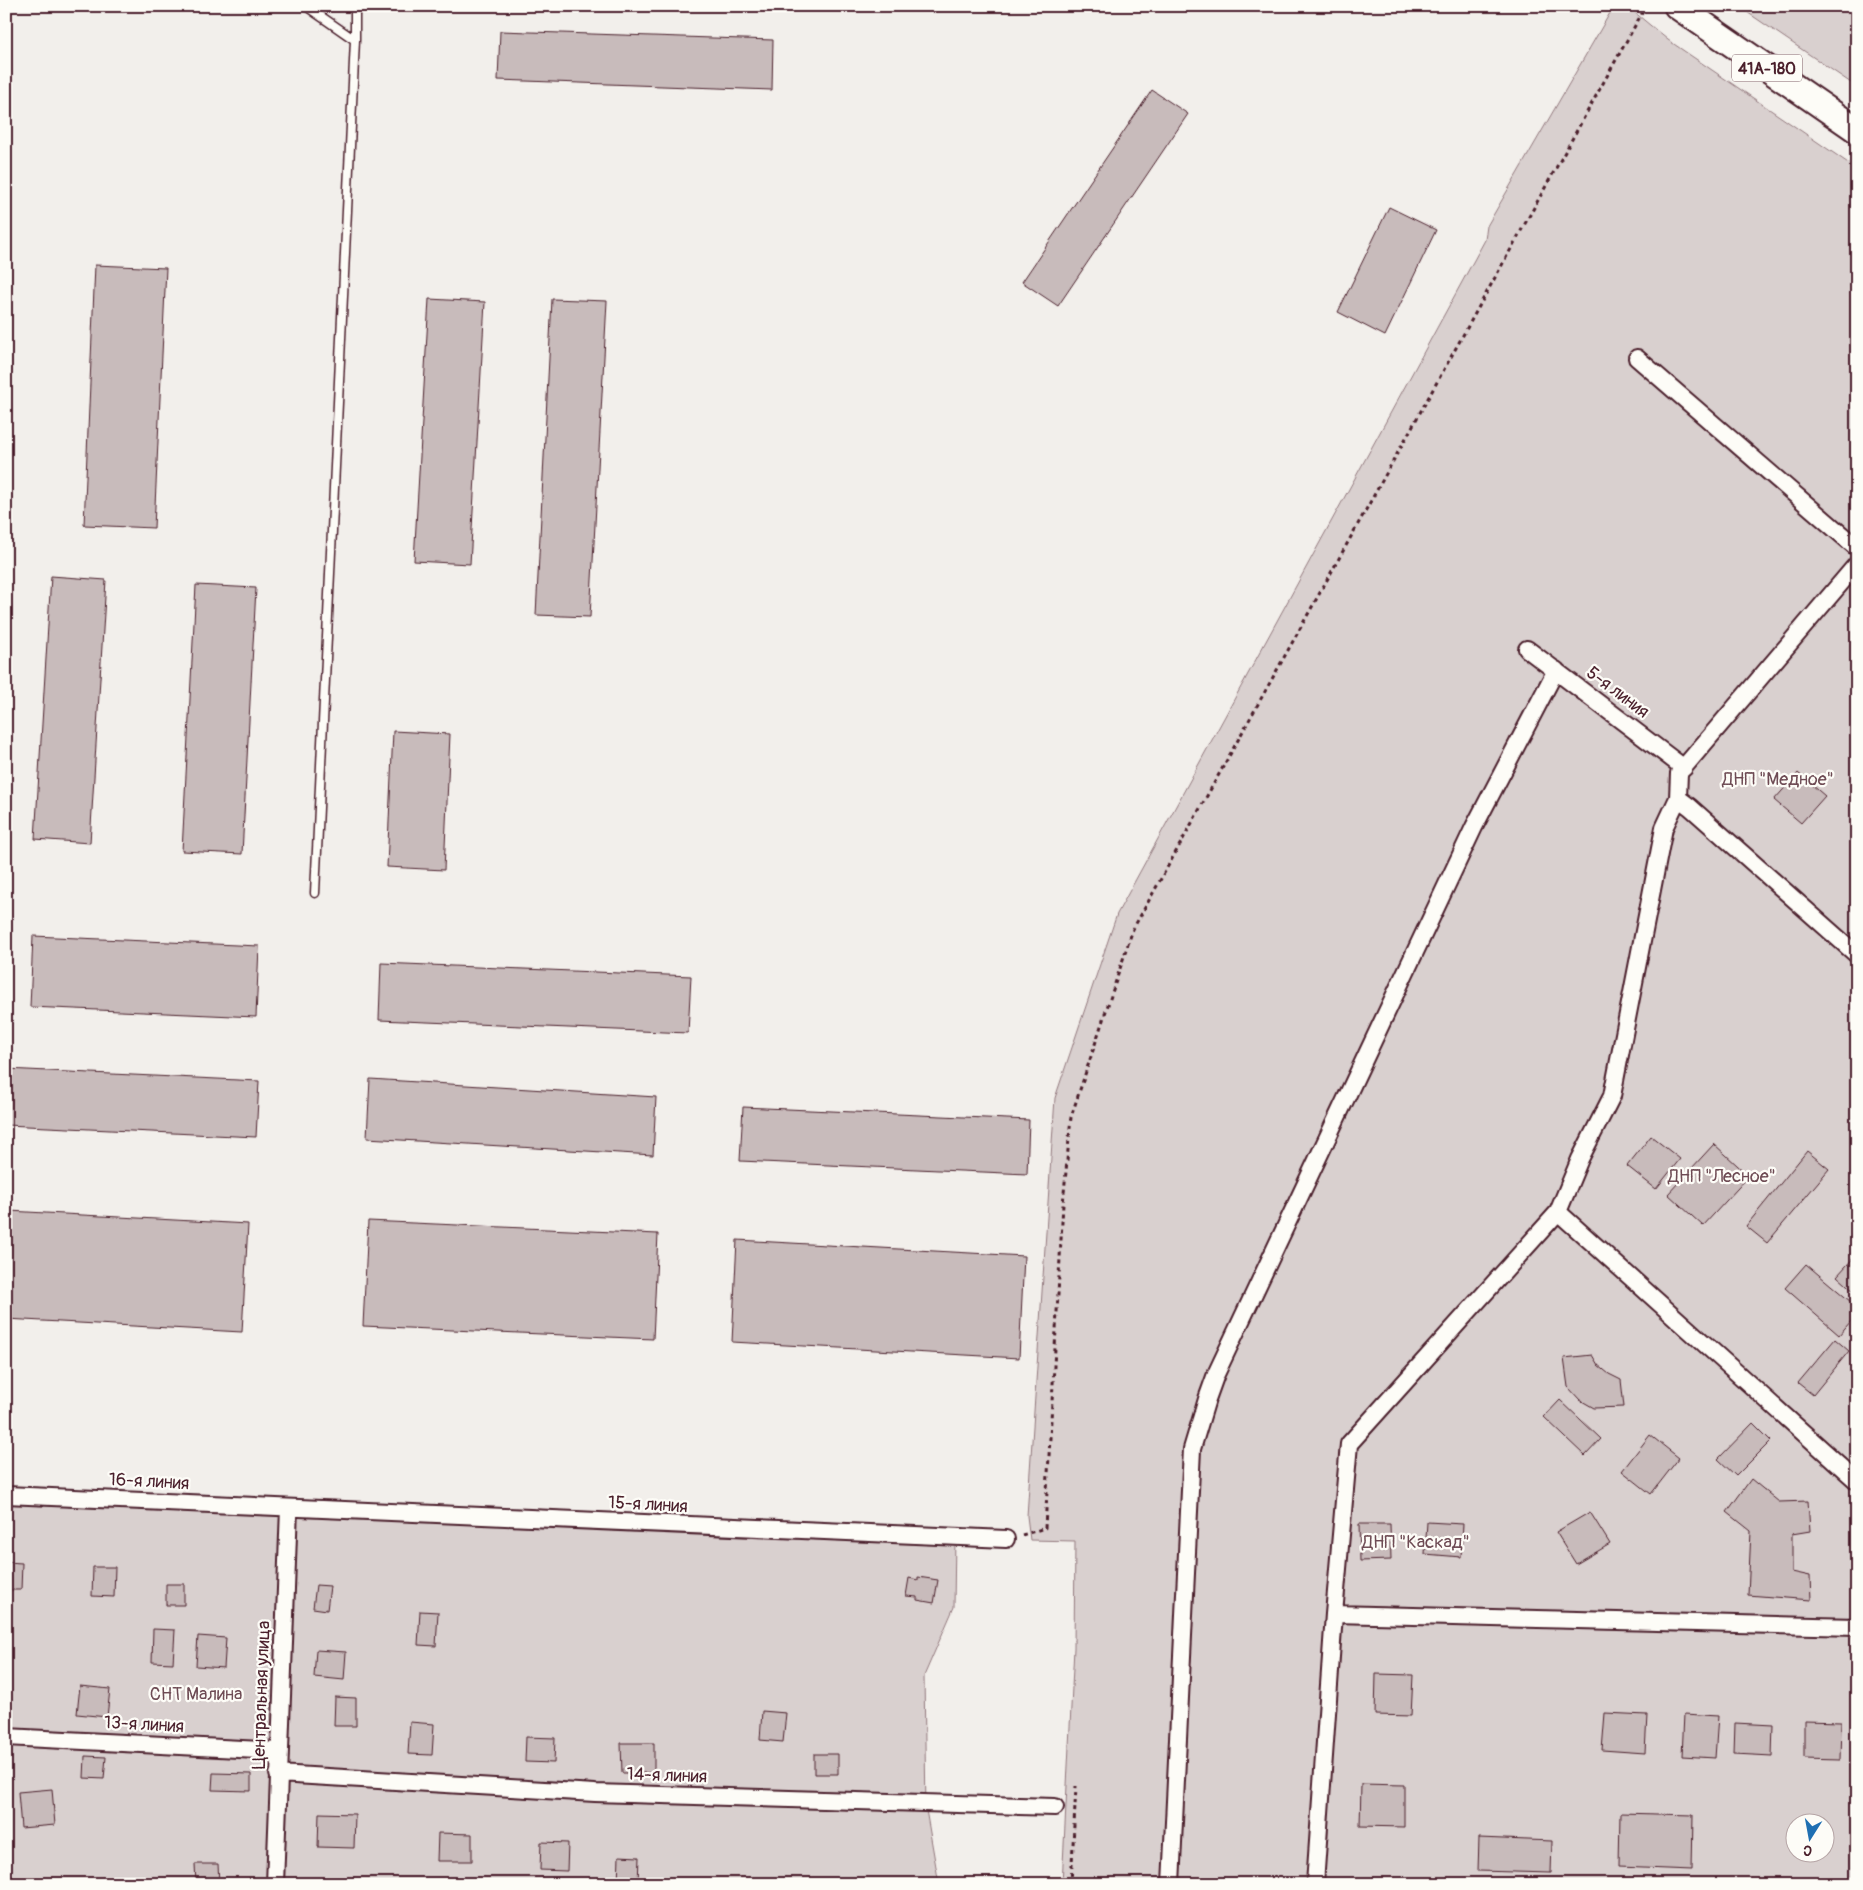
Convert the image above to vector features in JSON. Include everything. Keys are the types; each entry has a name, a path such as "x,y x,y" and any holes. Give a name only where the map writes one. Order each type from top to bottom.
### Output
{"main road":[{"name":"41А-180","path":"1677,6 1857,130"}],"street":[{"path":"1637,358 1857,548"},
{"path":"1315,1884 1334,1614 1349,1444 1558,1212 1580,1159 1612,1096 1664,828 1678,798 1679,773 1857,564"},
{"name":"5-я линия","path":"1527,649 1684,768"},
{"path":"1171,1884 1192,1449 1207,1399 1221,1365 1474,827 1556,670"},
{"path":"1678,798 1857,955"},
{"path":"1558,1212 1857,1480"},
{"name":"16-я линия","path":"6,1495 289,1508"},
{"name":"15-я линия","path":"289,1508 1006,1539"},
{"name":"Центральная улица","path":"275,1884 289,1508"},
{"path":"1334,1614 1857,1627"},
{"name":"13-я линия","path":"6,1737 279,1750"},
{"name":"14-я линия","path":"278,1774 595,1792 1055,1807"}],"lane":[{"path":"306,6 355,40"},
{"path":"315,893 356,6"}],"path":[{"path":"1006,1539 1045,1528 1063,1204 1071,1117 1133,928 1646,6"},
{"path":"1071,1884 1076,1786"}],"green space":[{"name":"ДНП \"Каскад\"","path":"1614,6 1627,6 1668,40 1857,169 1857,1884 1062,1884 1074,1648 1075,1541 1030,1540 1027,1516 1055,1098 1117,914 1485,240 1487,226"},
{"path":"1738,6 1857,6 1857,87"},
{"name":"СНТ Малина","path":"6,1495 955,1537 954,1607 924,1676 926,1810 939,1884 6,1884"}],"building":[{"path":"500,31 773,40 772,90 498,80"},
{"path":"1152,90 1188,114 1058,306 1022,282"},
{"path":"1389,207 1436,230 1385,336 1338,312"},
{"path":"95,265 166,268 154,528 84,525"},
{"path":"429,299 485,302 470,564 414,561"},
{"path":"552,299 607,301 590,617 536,615"},
{"path":"51,576 106,580 90,843 35,839"},
{"path":"196,585 256,588 242,854 182,851"},
{"path":"393,731 450,734 444,870 387,867"},
{"path":"1798,773 1825,796 1801,823 1774,800"},
{"path":"33,936 259,946 256,1017 30,1007"},
{"path":"381,963 691,976 688,1033 379,1020"},
{"path":"6,1069 259,1081 256,1137 6,1125"},
{"path":"370,1079 656,1097 653,1155 367,1138"},
{"path":"743,1107 1029,1120 1027,1174 740,1161"},
{"path":"1651,1136 1680,1159 1656,1189 1627,1166"},
{"path":"1714,1144 1749,1176 1703,1226 1668,1194"},
{"path":"1807,1151 1829,1169 1767,1243 1746,1226"},
{"path":"9,1211 248,1224 242,1332 6,1319"},
{"path":"368,1221 658,1234 653,1339 363,1326"},
{"path":"737,1240 1024,1256 1019,1358 732,1342"},
{"path":"1857,1254 1857,1294 1837,1276"},
{"path":"1806,1264 1857,1307 1857,1314 1839,1335 1785,1288"},
{"path":"1835,1339 1849,1351 1813,1395 1798,1383"},
{"path":"1592,1355 1598,1365 1609,1374 1621,1380 1624,1407 1594,1408 1580,1400 1568,1387 1564,1358"},
{"path":"1560,1400 1601,1439 1585,1456 1544,1417"},
{"path":"1753,1423 1771,1441 1736,1476 1718,1459"},
{"path":"1650,1435 1679,1458 1651,1494 1622,1471"},
{"path":"1751,1479 1779,1502 1808,1501 1810,1531 1792,1534 1792,1572 1810,1576 1811,1600 1748,1595 1751,1531 1727,1512"},
{"path":"1590,1512 1610,1544 1576,1564 1556,1532"},
{"path":"1427,1522 1463,1524 1461,1557 1425,1554"},
{"path":"1359,1524 1390,1524 1391,1560 1360,1561"},
{"path":"6,1562 22,1563 21,1590 6,1590"},
{"path":"93,1567 115,1567 114,1597 92,1596"},
{"path":"918,1577 938,1580 934,1603 917,1600 917,1597 906,1596 909,1578 918,1580"},
{"path":"166,1584 184,1584 184,1605 166,1605"},
{"path":"316,1585 330,1586 327,1610 313,1608"},
{"path":"420,1611 438,1612 436,1646 418,1645"},
{"path":"153,1629 175,1630 173,1663 152,1662"},
{"path":"198,1636 226,1638 224,1668 196,1666"},
{"path":"316,1650 346,1652 344,1680 314,1677"},
{"path":"1376,1674 1413,1675 1411,1716 1375,1715"},
{"path":"80,1686 110,1689 107,1717 77,1714"},
{"path":"335,1697 356,1698 356,1726 334,1726"},
{"path":"762,1711 786,1713 783,1742 760,1740"},
{"path":"1605,1713 1647,1715 1645,1753 1602,1750"},
{"path":"1684,1714 1718,1716 1715,1758 1682,1756"},
{"path":"1804,1721 1841,1722 1840,1759 1804,1758"},
{"path":"410,1722 434,1724 432,1755 408,1754"},
{"path":"1735,1723 1773,1725 1772,1756 1734,1754"},
{"path":"526,1737 555,1738 554,1763 525,1762"},
{"path":"621,1743 654,1743 654,1773 622,1773"},
{"path":"814,1754 838,1754 838,1774 814,1774"},
{"path":"85,1756 106,1757 104,1779 84,1778"},
{"path":"213,1773 251,1774 251,1791 212,1790"},
{"path":"1361,1784 1404,1785 1404,1827 1360,1826"},
{"path":"52,1789 55,1825 21,1828 18,1792"},
{"path":"319,1813 355,1814 354,1848 318,1847"},
{"path":"1620,1813 1693,1815 1692,1870 1619,1867"},
{"path":"438,1833 472,1834 472,1861 437,1861"},
{"path":"1479,1838 1552,1841 1551,1873 1478,1871"},
{"path":"541,1842 568,1843 567,1871 540,1870"},
{"path":"619,1856 639,1857 638,1884 618,1884"},
{"path":"195,1864 218,1864 219,1884 196,1884"}],"park label":[{"name":"ДНП \"Медное\"","path":"1778,779"},
{"name":"ДНП \"Лесное\"","path":"1722,1176"}]}
